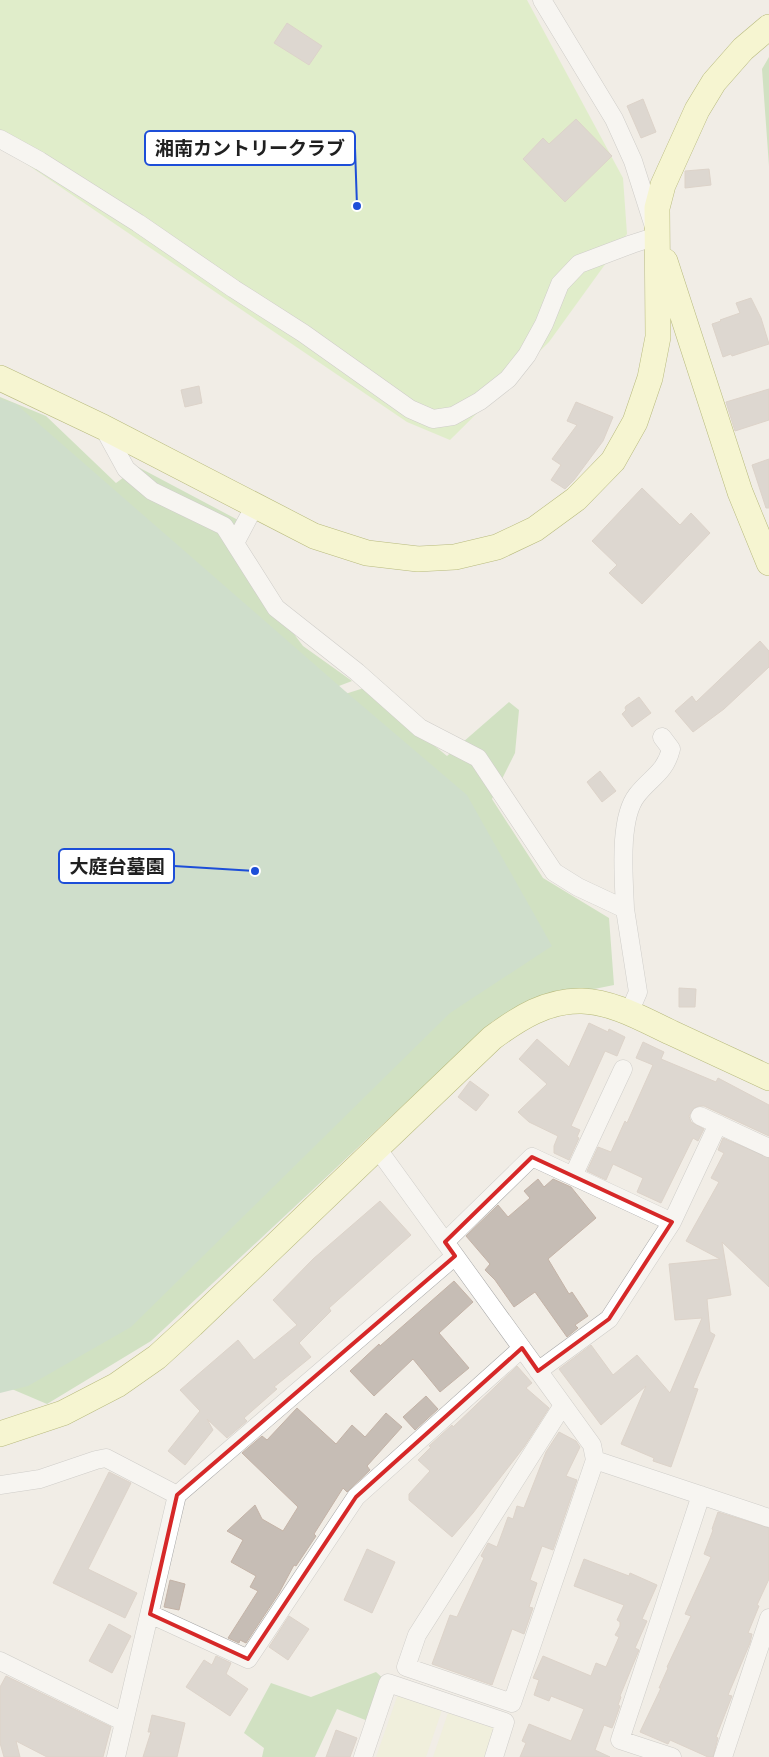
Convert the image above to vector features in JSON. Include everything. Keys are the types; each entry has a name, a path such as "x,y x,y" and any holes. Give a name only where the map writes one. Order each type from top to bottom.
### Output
{"street":[{"path":"542,0 614,119 633,161 740,492 769,563"},
{"path":"0,378 103,428 314,536 366,554 418,559 455,557 497,547 535,529 576,499 613,461 635,422 650,378 658,338 657,208 663,185 696,110 714,82 743,49 769,27"},
{"path":"0,139 40,161 138,223 234,289 303,333 410,409 433,419 453,416 480,401 508,379 527,355 544,324 560,284 579,264 657,236"},
{"path":"0,388 26,391"},
{"path":"103,428 126,469 152,491 224,526 276,608 357,672 420,728 478,758 554,872 578,887 625,909"},
{"path":"235,543 255,506"},
{"path":"629,1013 638,992 625,909 624,851 628,816 636,796 660,772 668,761 671,749 662,737"},
{"path":"0,1434 62,1413 117,1385 157,1357 492,1038 534,1010 556,1004 582,1001 602,1004 629,1013 769,1078"},
{"path":"573,1176 624,1069"},
{"path":"700,1116 769,1148"},
{"path":"538,1371 610,1319 672,1222 718,1124"},
{"path":"377,1148 592,1445 595,1460 512,1703 406,1667 417,1635 563,1405"},
{"path":"116,1757 178,1495 450,1249 532,1157 672,1222"},
{"path":"150,1614 248,1659 356,1497 522,1348"},
{"path":"0,1485 40,1479 106,1458 178,1495"},
{"path":"595,1460 769,1518"},
{"path":"672,1757 620,1740 701,1495"},
{"path":"723,1757 769,1618"},
{"path":"0,1661 124,1722"},
{"path":"363,1757 388,1683 505,1722 494,1757"}],"highlighted area":[{"path":"532,1157 672,1222 609,1319 538,1371 522,1348 356,1497 248,1659 150,1614 177,1495 455,1256 445,1242"}],"green space":[{"path":"0,0 527,0 623,178 627,234 549,342 450,440 407,422 0,146"},
{"path":"769,57 769,166 762,69"},
{"path":"0,397 46,416 116,483 138,467 238,520 225,542 303,646 352,681 318,694 0,447"},
{"path":"0,399 16,404 467,795 552,946 450,1013 131,1327 28,1386 0,1393"},
{"path":"364,688 447,756 509,702 519,710 515,753 492,799 543,878 609,918 614,985 530,1002 493,1021 151,1341 47,1404 0,1384 0,1345 326,700"},
{"path":"376,1672 387,1682 368,1721 337,1709 315,1757 262,1757 264,1748 244,1733 271,1683 311,1697"},
{"path":"398,1694 442,1710 426,1757 376,1757"},
{"path":"448,1713 494,1728 485,1757 433,1757"}],"building":[{"path":"287,23 322,46 309,65 274,43"},
{"path":"643,99 656,132 641,138 627,106"},
{"path":"576,119 612,156 565,202 523,159 543,138 549,144"},
{"path":"709,169 711,185 685,188 685,171"},
{"path":"751,298 761,318 769,344 723,357 712,324 740,313 736,303"},
{"path":"199,386 202,403 185,407 181,390"},
{"path":"769,389 769,420 735,431 726,402"},
{"path":"576,402 613,417 603,441 565,489 551,480 561,465 552,459 577,425 567,421"},
{"path":"769,459 769,508 766,508 752,465"},
{"path":"642,488 680,525 691,513 710,533 642,604 609,573 617,565 592,541"},
{"path":"760,641 769,651 769,667 724,709 693,732 675,711 692,696 696,702"},
{"path":"639,697 651,713 632,727 622,714 626,710 626,706"},
{"path":"600,771 616,791 602,802 587,782"},
{"path":"679,988 696,989 695,1007 679,1007"},
{"path":"589,1023 608,1032 609,1029 625,1037 617,1056 605,1051 571,1126 580,1130 577,1137 579,1138 569,1160 554,1153 554,1146 558,1136 529,1122 518,1112 547,1084 519,1059 537,1039 569,1067"},
{"path":"643,1042 664,1052 661,1059 716,1082 718,1078 769,1105 769,1136 704,1106 694,1108 689,1116 691,1122 704,1129 698,1141 693,1138 661,1203 637,1192 643,1178 613,1164 606,1180 587,1171 598,1147 611,1152 625,1121 627,1123 653,1065 636,1058"},
{"path":"470,1081 489,1095 476,1111 458,1097"},
{"path":"723,1138 769,1158 769,1287 722,1242 731,1295 707,1299 710,1332 715,1335 693,1388 698,1389 671,1467 653,1461 654,1458 621,1444 646,1386 601,1425 559,1369 591,1345 613,1375 637,1355 670,1393 702,1318 675,1320 669,1264 720,1259 686,1241 719,1182 711,1178 724,1153 718,1150"},
{"path":"538,1179 544,1187 553,1179 571,1187 596,1218 548,1259 569,1294 572,1292 588,1316 575,1325 578,1328 567,1337 535,1292 514,1307 495,1280 485,1270 490,1264 466,1236 498,1205 508,1217 530,1198 524,1191"},
{"path":"380,1201 411,1235 329,1308 331,1311 299,1343 311,1357 274,1387 277,1389 244,1418 247,1421 227,1438 207,1419 213,1430 185,1465 168,1451 200,1411 180,1390 238,1340 254,1360 297,1325 273,1300 313,1259"},
{"path":"454,1281 473,1302 439,1333 469,1368 440,1392 413,1359 374,1396 350,1371"},
{"path":"517,1366 532,1383 526,1388 549,1408 524,1447 452,1537 409,1500 409,1494 430,1471 418,1460 431,1447 429,1446 452,1425 453,1427"},
{"path":"426,1396 438,1409 415,1430 403,1417"},
{"path":"297,1408 336,1444 352,1425 365,1437 386,1413 402,1427 367,1466 370,1470 347,1492 343,1488 314,1534 316,1536 296,1566 294,1565 279,1593 246,1643 240,1640 239,1643 228,1638 258,1591 250,1587 256,1576 231,1562 243,1540 227,1531 255,1505 262,1519 283,1531 298,1507 242,1453 262,1436 267,1440"},
{"path":"559,1432 576,1441 580,1447 566,1476 577,1480 553,1550 542,1546 530,1580 537,1583 529,1607 533,1608 524,1634 512,1629 492,1685 432,1664 450,1615 457,1617 484,1558 481,1556 488,1543 497,1547 508,1517 513,1519 517,1506 524,1508 546,1452"},
{"path":"109,1472 131,1483 88,1569 137,1593 125,1618 53,1583"},
{"path":"718,1512 769,1528 769,1579 757,1605 759,1606 748,1633 752,1634 750,1643 728,1695 732,1696 716,1737 718,1738 713,1757 708,1757 670,1740 668,1744 640,1732 661,1688 659,1688 667,1667 691,1616 685,1614 711,1557 704,1554"},
{"path":"367,1549 395,1562 372,1613 344,1600"},
{"path":"584,1559 629,1576 630,1573 657,1585 642,1619 647,1621 635,1648 639,1650 620,1696 618,1705 620,1706 614,1723 612,1728 604,1725 595,1750 610,1757 520,1757 526,1743 522,1741 529,1724 571,1741 584,1709 551,1696 549,1701 534,1695 539,1680 533,1678 543,1656 591,1676 596,1663 606,1667 619,1637 615,1635 620,1626 620,1622 617,1620 624,1605 574,1586"},
{"path":"170,1580 185,1584 179,1610 164,1607"},
{"path":"289,1616 309,1629 288,1660 269,1647"},
{"path":"109,1624 131,1636 112,1673 89,1661"},
{"path":"216,1656 231,1663 226,1674 248,1689 230,1716 186,1687 204,1660 212,1665"},
{"path":"6,1676 111,1727 103,1757 47,1757 16,1741 20,1757 4,1757 0,1743 0,1687"},
{"path":"152,1715 185,1723 177,1757 143,1757 151,1732 148,1732"},
{"path":"336,1730 357,1738 350,1757 326,1757"}],"place":[{"name":"湘南カントリークラブ","path":"357,206"},
{"name":"大庭台墓園","path":"255,871"}]}
